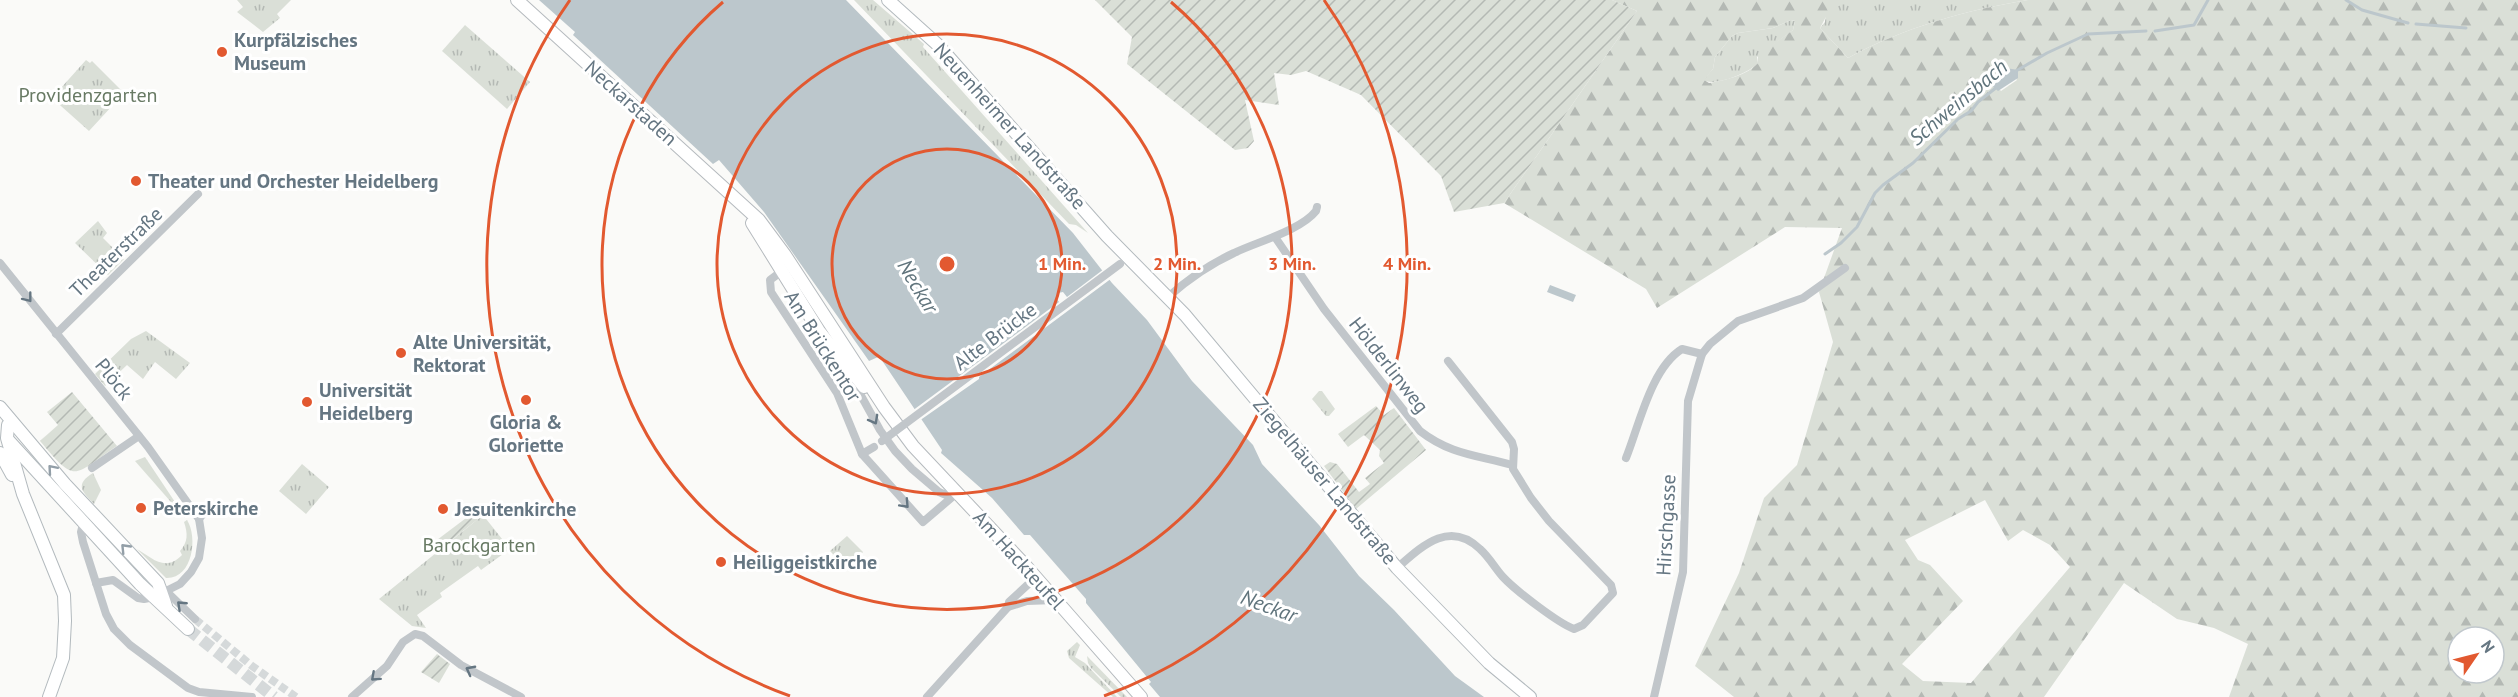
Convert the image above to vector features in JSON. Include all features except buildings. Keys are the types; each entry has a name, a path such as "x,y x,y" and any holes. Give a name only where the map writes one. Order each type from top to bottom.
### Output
{"main road":[{"name":"Neckarstaden","path":"517,0 743,207 896,424"},
{"name":"Neuenheimer Landstraße","path":"888,0 938,45 1124,260"},
{"name":"Ziegelhäuser Landstraße","path":"1124,260 1168,297 1211,345 1397,568 1489,663 1530,697"},
{"name":"Neckarstaden","path":"786,267 819,331 848,369 884,407"},
{"path":"0,407 23,494"},
{"name":"Am Hackteufel","path":"896,424 927,462 957,492 1141,697"},
{"path":"5,430 160,592 168,610 192,624"},
{"path":"0,453 23,494 59,580 64,602 63,658 49,697"},
{"path":"87,517 140,584 160,592"}],"street":[{"name":"Theaterstraße","path":"56,334 198,194"},
{"path":"1168,297 1196,275 1233,253 1275,237 1314,214 1317,207"},
{"name":"Hölderlinweg","path":"1275,237 1320,303 1420,431 1456,452 1512,465"},
{"name":"Alte Brücke","path":"882,441 1124,260"},
{"name":"Plöck","path":"0,263 139,436 199,519"},
{"name":"Am Brückentor","path":"786,267 770,280 771,291 793,329 837,393 862,454"},
{"name":"Hirschgasse","path":"1654,697 1683,572 1688,402 1702,354 1710,344 1738,321 1797,300 1816,290 1845,268"},
{"path":"1626,458 1650,393 1666,364 1682,349 1702,354"},
{"path":"1397,568 1424,544 1441,537 1457,536 1479,547 1511,585 1570,627 1578,628 1583,626 1613,593 1612,588 1538,507 1512,465 1514,449 1509,437 1448,361"},
{"path":"848,369 848,375 880,430 904,461 939,492 946,495 957,492"},
{"path":"92,468 139,436"},
{"path":"874,447 862,454 923,522 957,492"},
{"path":"96,583 114,580 138,598 160,592 184,580 197,563 202,538 199,519 209,506"},
{"path":"87,517 81,535 113,627 126,641 177,681 200,694 252,697"},
{"path":"927,697 1008,607 1009,602 1035,578"},
{"path":"160,592 192,624"},
{"path":"1008,607 1027,601 1055,600"},
{"path":"352,697 387,666 408,637 415,634 423,636 461,665 522,697"}],"green space":[{"path":"237,0 291,0 277,14 280,18 263,32 237,12 243,7"},
{"path":"854,0 873,0 924,44 923,47 1088,233 1076,225 1069,224"},
{"path":"1095,0 1612,0 1637,11 1504,203 1454,212 1441,176 1361,95 1306,71 1291,75 1274,73 1279,105 1245,100 1254,141 1248,148 1235,150 1127,64 1132,37"},
{"path":"1612,0 1827,0 1828,13 1820,28 1848,58 1913,29 1981,9 2028,0 2518,0 2518,697 2229,697 2248,644 2214,628 2177,619 2124,583 2044,697 1734,697 1695,666 1739,573 1764,498 1797,465 1833,342 1819,292 1842,228 1785,227 1657,308 1646,289 1504,203 1637,11","holes":["1791,20 1795,21 1793,30 1758,55 1758,63 1748,71 1715,82 1709,83 1704,80 1713,69 1715,57 1732,36 1773,28","2006,68 2017,80 2001,91 1992,81 1995,75","1985,500 2008,541 2023,530 2050,545 2070,567 1971,683 1923,681 1902,664 1963,601 1930,565 1918,560 1905,540"]},
{"path":"1827,0 2028,0 1981,9 1913,29 1848,58 1820,28 1825,22"},
{"path":"1791,20 1795,21 1793,30 1757,57 1758,63 1754,67 1740,75 1723,80 1708,82 1703,80 1713,69 1715,57 1732,36 1773,28"},
{"path":"465,25 530,82 507,109 442,51"},
{"name":"Providenzgarten","path":"86,60 90,63 92,61 124,93 89,131 52,98"},
{"path":"98,221 107,233 103,238 124,259 108,275 75,243"},
{"path":"146,331 190,363 176,379 155,362 143,379 127,365 105,386 95,374 131,339"},
{"path":"1319,391 1322,391 1335,409 1329,416 1326,416 1312,399"},
{"path":"72,392 117,446 83,469 76,471 61,465 40,441 58,425 47,412"},
{"path":"1376,406 1384,415 1394,408 1426,450 1356,509 1324,466 1330,462 1337,464 1359,492 1370,484 1365,478 1384,463 1379,456 1380,450 1364,435 1348,447 1338,434"},
{"path":"145,457 185,517 185,518 135,461"},
{"path":"302,464 329,487 306,514 279,491"},
{"path":"93,473 101,490 94,504 82,488 84,481"},
{"path":"478,509 482,516 435,553 429,546"},
{"name":"Barockgarten","path":"483,515 510,549 481,570 478,566 440,593 442,597 417,615 426,628 412,626 379,599"},
{"path":"187,520 192,536 191,556 182,572 166,578 137,549 158,562 170,563 176,560 182,555 180,551 186,538 184,522"},
{"path":"847,536 863,552 848,570 830,551"},
{"path":"1077,642 1080,645 1075,657 1085,663 1117,697 1113,697 1069,658 1067,651"},
{"path":"437,654 450,664 439,683 421,672"},
{"path":"1087,656 1127,697 1121,697 1091,668"}],"water":[{"name":"Neckar","path":"539,0 846,0 1073,233 1112,283 1147,320 1192,381 1253,445 1262,464 1319,525 1359,576 1455,676 1484,697 1160,697 1149,684 1151,682 1086,603 1086,599 1030,535 1024,535 992,498 941,453 942,450 881,359 878,357 869,361 764,212 719,160 713,164 573,35 575,32"},
{"path":"2006,68 2018,70 2018,78 1998,91 1992,86 1994,77"},
{"path":"1550,285 1576,295 1573,302 1547,292"}],"pier":[{"path":"1104,269 1112,278 979,379 919,421 912,411 1059,302 1056,298 1058,293 1063,292 1067,297"}],"waterway":[{"path":"2155,31 2194,25 2208,0"},
{"path":"2346,0 2362,10 2408,23"},
{"path":"2416,24 2466,28"},
{"name":"Schweinsbach","path":"2016,71 2047,53 2088,34 2146,31"},
{"name":"Schweinsbach","path":"1825,254 1841,243 1857,227 1875,193 1883,185 1913,163 1958,119 1971,111 1978,102 1997,87"}],"tunnel":[{"path":"195,619 252,666 296,697"},
{"path":"188,629 274,697"}],"place":[{"name":"Kurpfälzisches Museum","path":"222,52"},
{"name":"Theater und Orchester Heidelberg","path":"136,181"},
{"name":"Alte Universität, Rektorat","path":"401,353"},
{"name":"Gloria & Gloriette","path":"526,400"},
{"name":"Universität Heidelberg","path":"307,402"},
{"name":"Peterskirche","path":"141,508"},
{"name":"Jesuitenkirche","path":"443,509"},
{"name":"Heiliggeistkirche","path":"721,562"}]}
